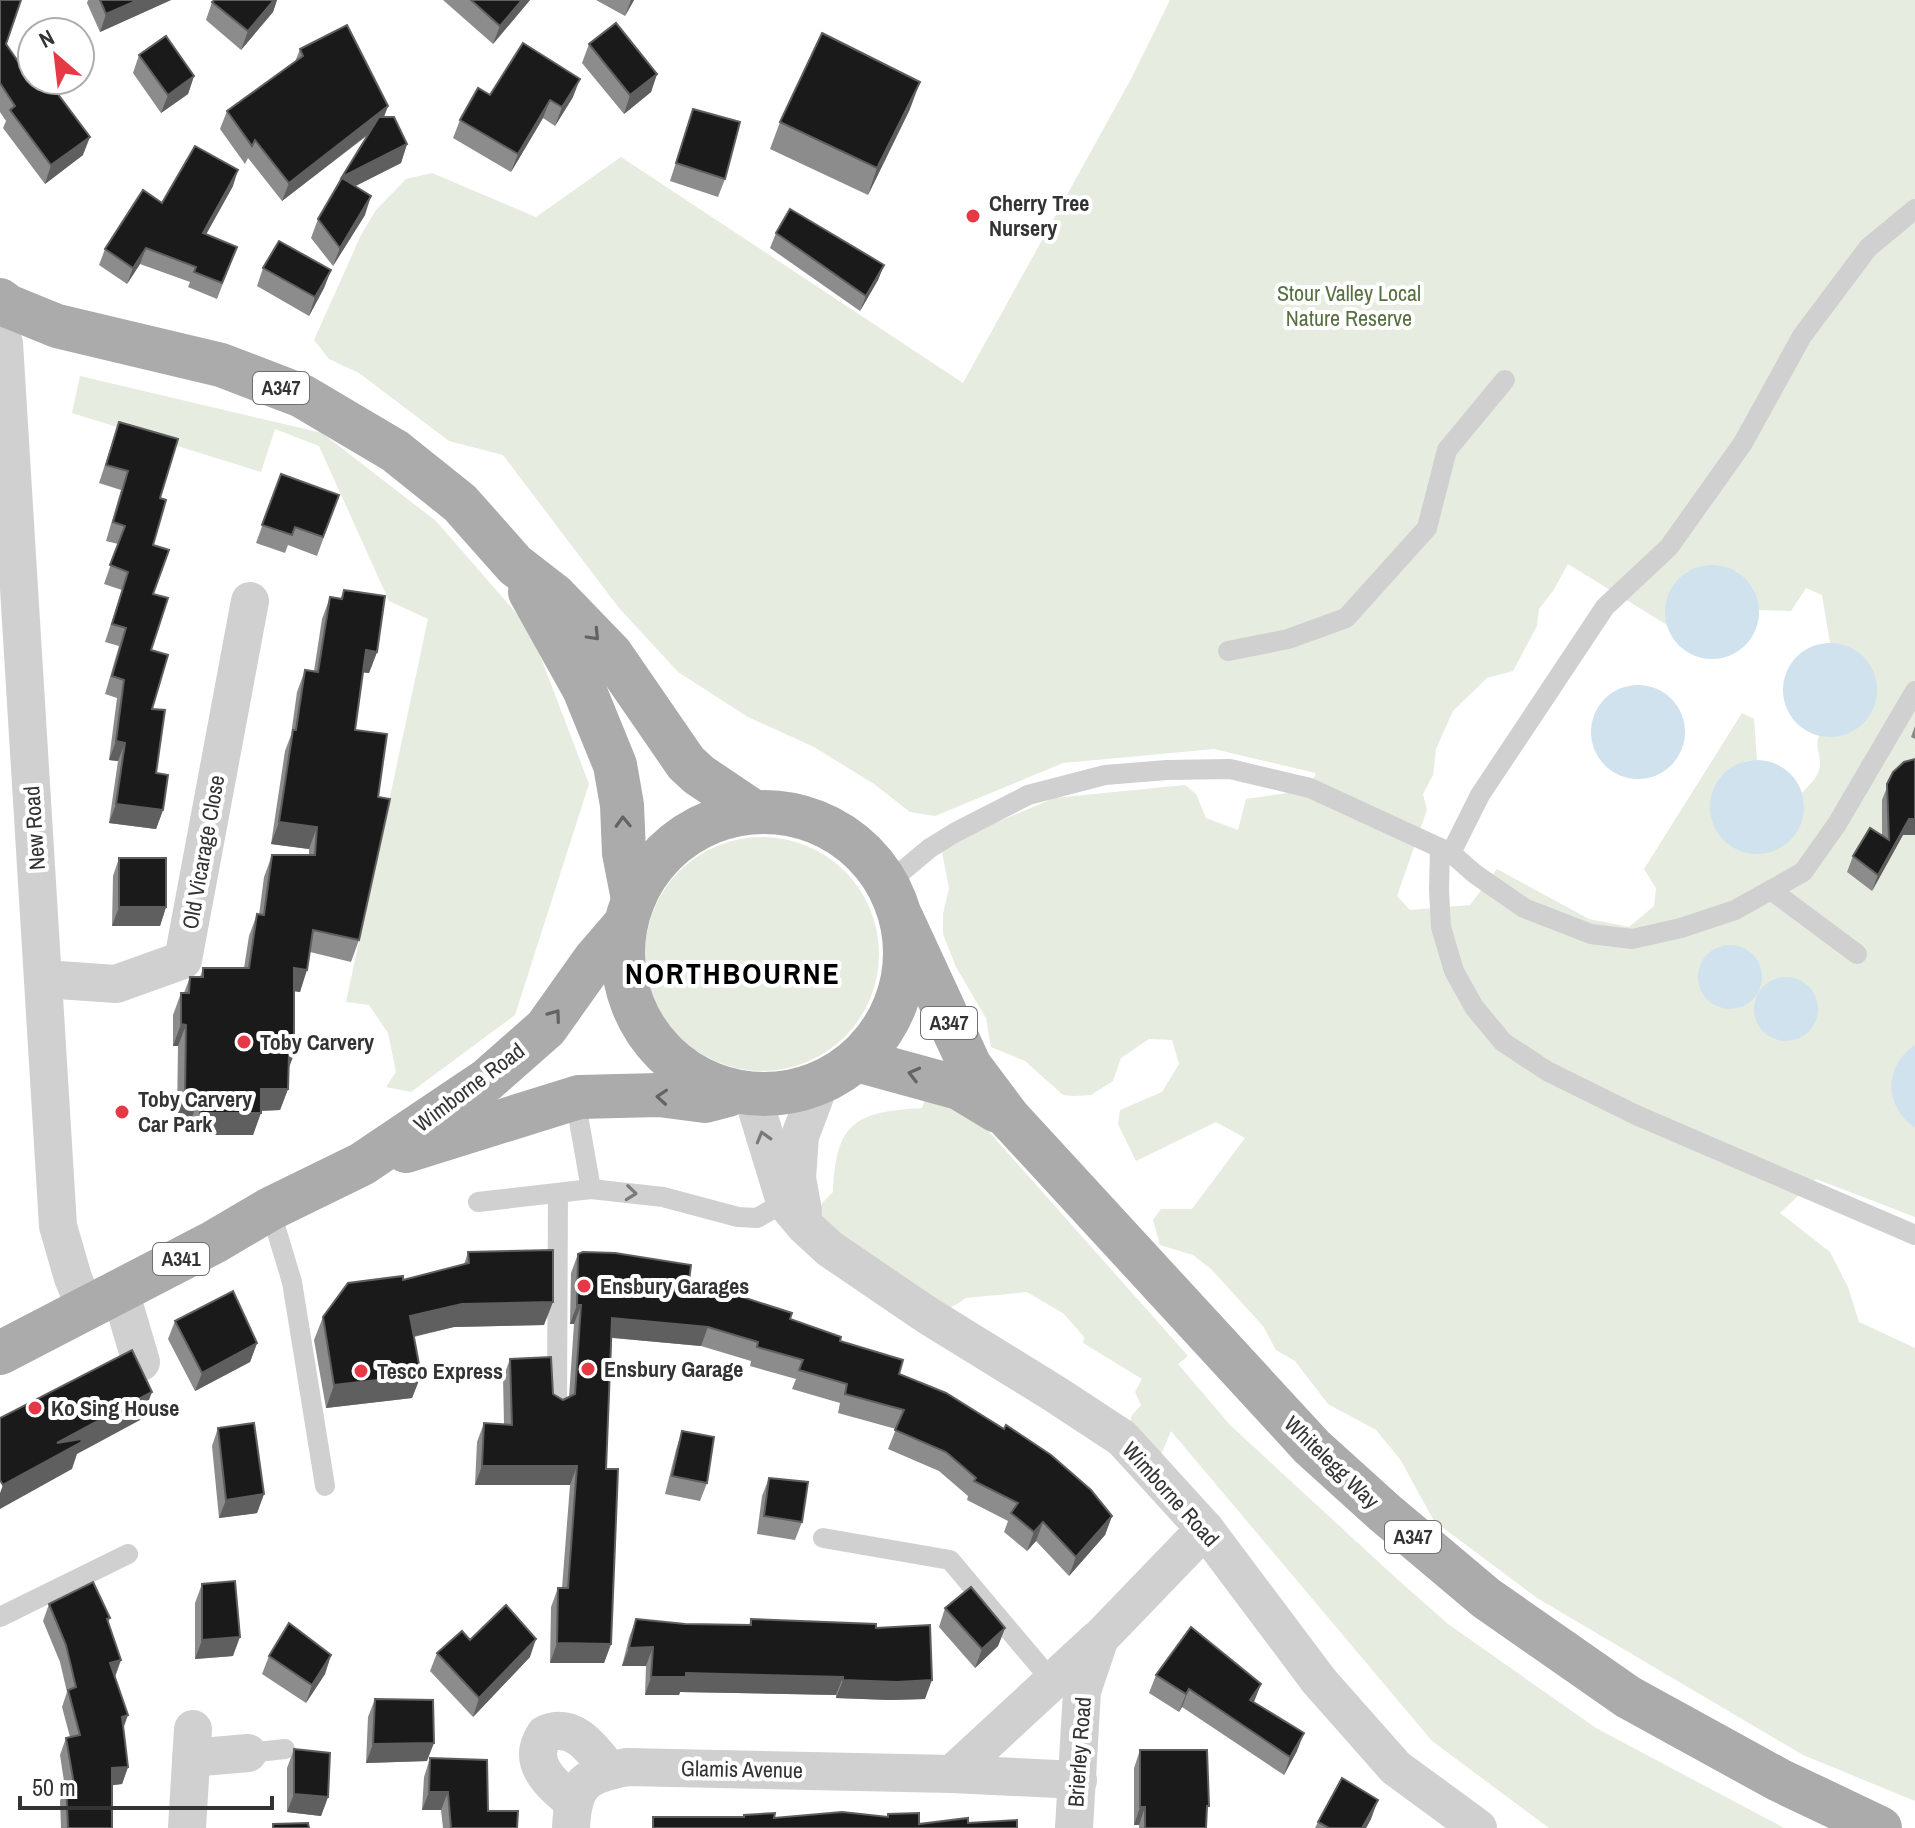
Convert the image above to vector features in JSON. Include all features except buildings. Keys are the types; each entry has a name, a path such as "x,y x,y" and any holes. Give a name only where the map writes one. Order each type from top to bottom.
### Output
{"main road":[{"name":"A347","path":"0,300 57,326 221,365 302,396 395,451 460,503 515,565 555,596 611,654 686,763 754,812"},
{"name":"A347","path":"515,565 584,689 615,765 622,805 630,911"},
{"path":"754,812 794,814 831,828 864,851 895,901 906,958 899,996 883,1031 857,1060 820,1083 798,1090 745,1093 708,1083 680,1067 656,1044 638,1018 627,987 623,955 630,911 653,865 681,838 716,820 754,812"},
{"name":"Whitelegg Way","path":"895,901 970,1066 1009,1118 1312,1447 1486,1598 1628,1697 1779,1780 1880,1828"},
{"name":"Wimborne Road","path":"0,1353 270,1209 362,1164 487,1080 546,1028 630,911"},
{"name":"Whitelegg Way","path":"857,1060 959,1088 1009,1118"},
{"name":"Wimborne Road","path":"362,1164 579,1097 659,1095 705,1101 745,1093"}],"street":[{"name":"New Road","path":"4,343 58,1226 73,1278 103,1300"},
{"name":"Old Vicarage Close","path":"44,979 116,984 183,960 250,601"},
{"path":"795,1214 800,1136 820,1083"},
{"path":"745,1093 795,1214"},
{"name":"Wimborne Road","path":"795,1214 830,1249 927,1315 1122,1438 1205,1529 1319,1681 1396,1768 1478,1828"},
{"path":"103,1300 141,1362"},
{"name":"Brierley Road","path":"1074,1828 1082,1691 1100,1638 1205,1529"},
{"path":"952,1774 1100,1638"},
{"path":"555,1730 577,1735 609,1770 592,1775 579,1786 572,1816 549,1782 537,1752 545,1734 555,1730"},
{"path":"187,1828 192,1743 248,1753"},
{"name":"Glamis Avenue","path":"609,1770 627,1767 1078,1780"}],"lane":[{"path":"1915,209 1868,248 1802,336 1743,443 1669,547 1605,607 1446,851 1439,890 1441,927 1454,971 1474,1007 1503,1042 1547,1071 1636,1115 1915,1235"},
{"path":"1228,651 1288,639 1346,618 1427,528 1447,450 1505,380"},
{"path":"895,901 930,848 1028,795 1105,775 1230,769 1310,788 1446,851 1524,908 1591,934 1632,939 1681,928 1735,910 1803,872 1837,824 1915,691"},
{"path":"1771,890 1857,954"},
{"path":"579,1097 579,1121 591,1189"},
{"path":"478,1202 591,1189 663,1197 748,1218 795,1214"},
{"path":"557,1406 558,1193"},
{"path":"270,1209 292,1282 325,1486"},
{"path":"823,1538 950,1560 1052,1681"},
{"path":"0,1617 128,1554"},
{"path":"248,1753 285,1749"}],"green space":[{"name":"Stour Valley Local Nature Reserve","path":"1170,0 1915,0 1915,1217 1816,1179 1780,1213 1830,1252 1848,1287 1859,1322 1915,1348 1915,1801 1803,1755 1537,1598 1434,1521 1400,1459 1376,1430 1328,1404 1295,1361 1276,1350 1263,1326 1211,1269 1193,1255 1160,1245 1153,1220 1161,1209 1192,1209 1245,1138 1216,1122 1136,1161 1118,1124 1120,1110 1162,1092 1179,1064 1172,1040 1149,1039 1121,1058 1113,1081 1091,1095 1074,1096 1063,1095 1025,1061 991,1047 986,1018 956,967 943,934 943,914 949,888 942,852 981,829 1054,798 1185,785 1196,794 1206,818 1238,830 1246,799 1308,790 1316,773 1214,749 1063,763 935,816 910,812 874,784 814,747 748,717 678,672 619,608 503,455 449,441 359,373 329,359 314,340 361,235 376,210 406,179 432,173 536,217 621,157 963,383 1131,79","holes":["1568,564 1667,625 1669,595 1688,571 1736,571 1753,588 1759,610 1791,611 1806,588 1822,595 1830,643 1853,650 1832,737 1819,736 1820,768 1802,793 1804,805 1759,854 1735,848 1745,761 1757,760 1754,719 1742,713 1644,869 1656,888 1654,906 1629,927 1589,919 1497,869 1470,905 1410,910 1397,896 1427,810 1423,794 1433,775 1436,749 1453,711 1487,678 1513,671 1537,626 1539,609"]},
{"path":"80,376 322,433 436,521 530,629 589,784 515,1015 411,1092 386,1087 396,1072 388,1033 369,1005 346,1002 428,619 389,601 319,446 275,429 261,472 72,413"},
{"path":"762,837 785,839 807,846 845,871 870,909 877,931 877,977 870,999 845,1037 807,1062 785,1069 762,1071 739,1069 717,1062 679,1037 654,999 647,977 645,954 647,931 654,909 679,871 717,846 739,839"},
{"path":"927,1094 982,1124 1188,1356 1178,1364 1230,1425 1448,1624 1596,1728 1784,1828 1549,1828 1432,1741 1171,1431 1161,1455 1129,1426 1132,1415 1141,1405 1135,1392 1142,1379 1083,1343 1084,1337 1064,1314 1027,1292 966,1298 944,1312 876,1272 817,1214 833,1192 839,1150 853,1126 880,1113 922,1108"}],"water":[{"path":"1712,565 1730,569 1745,579 1755,594 1759,612 1755,630 1745,645 1730,655 1712,659 1694,655 1679,645 1669,630 1665,612 1669,594 1679,579 1694,569"},
{"path":"1830,643 1848,647 1863,657 1873,672 1877,690 1873,708 1863,723 1848,733 1830,737 1812,733 1797,723 1787,708 1783,690 1787,672 1797,657 1812,647"},
{"path":"1638,685 1656,689 1671,699 1681,714 1685,732 1681,750 1671,765 1656,775 1638,779 1620,775 1605,765 1595,750 1591,732 1595,714 1605,699 1620,689"},
{"path":"1757,760 1775,764 1790,774 1800,789 1804,807 1800,825 1790,840 1775,850 1757,854 1739,850 1724,840 1714,825 1710,807 1714,789 1724,774 1739,764"},
{"path":"1730,945 1748,951 1756,959 1762,977 1756,995 1748,1003 1730,1009 1712,1003 1704,995 1698,977 1704,959 1712,951"},
{"path":"1786,977 1804,983 1812,991 1818,1009 1812,1027 1804,1035 1786,1041 1768,1035 1760,1027 1754,1009 1760,991 1768,983"},
{"path":"1915,1045 1915,1128 1897,1109 1891,1086 1897,1064"}],"place":[{"name":"Cherry Tree Nursery","path":"973,216"},
{"name":"Toby Carvery","path":"244,1042"},
{"name":"Toby Carvery Car Park","path":"122,1112"},
{"name":"Ensbury Garages","path":"584,1286"},
{"name":"Ensbury Garage","path":"588,1369"},
{"name":"Tesco Express","path":"361,1371"},
{"name":"Ko Sing House","path":"35,1408"}],"district":[{"name":"NORTHBOURNE","path":"733,974"}]}
